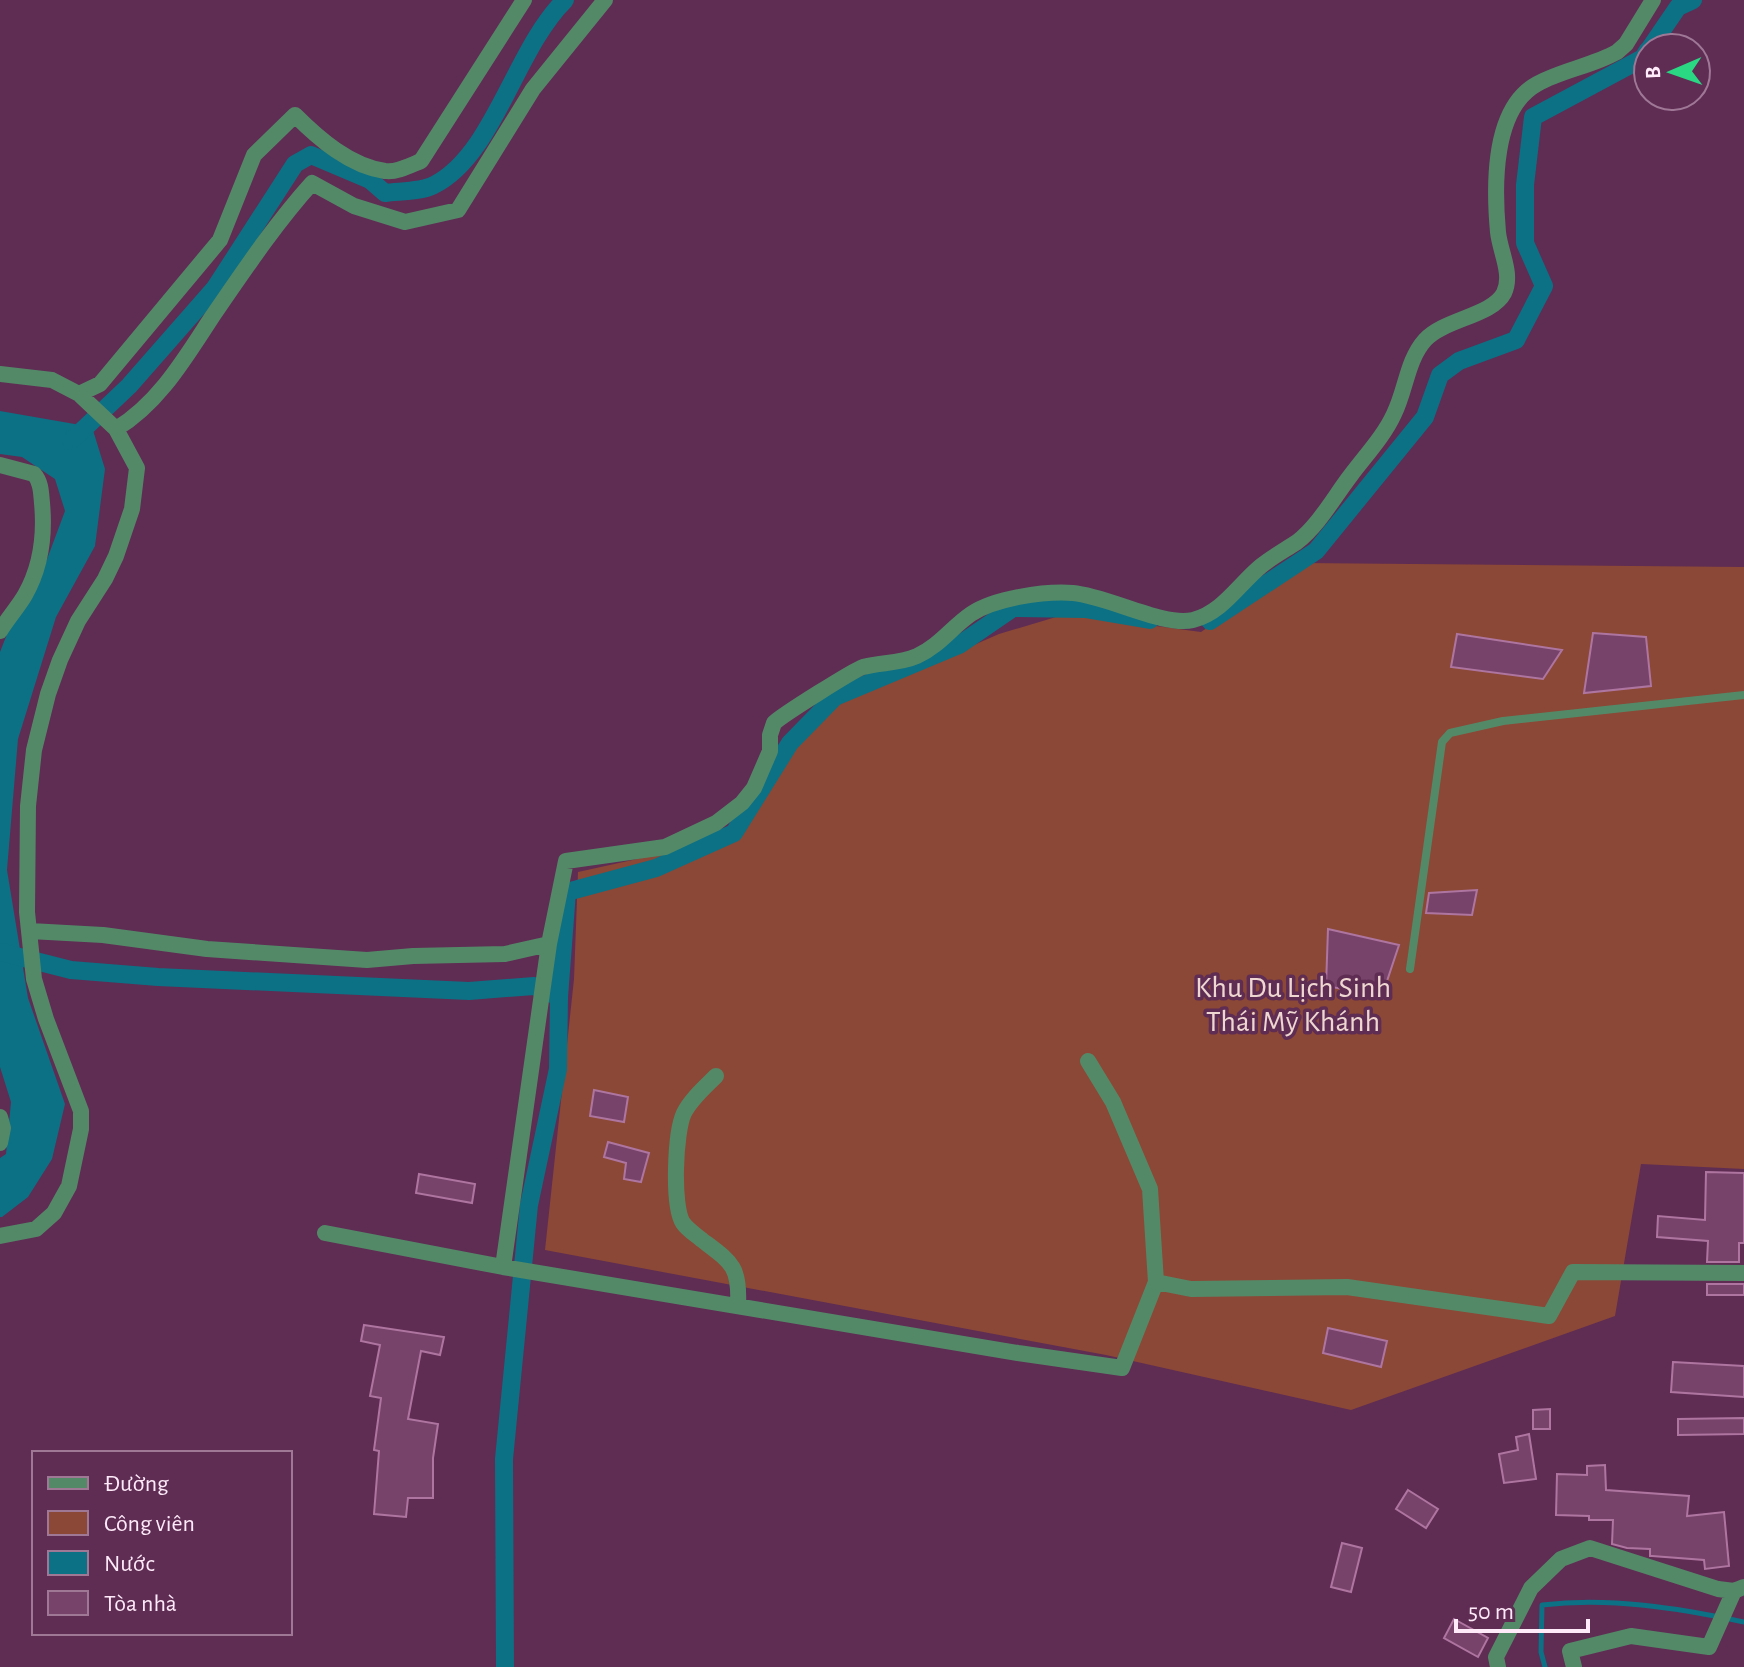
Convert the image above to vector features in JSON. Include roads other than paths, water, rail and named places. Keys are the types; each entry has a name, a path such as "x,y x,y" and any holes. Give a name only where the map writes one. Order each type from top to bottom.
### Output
{"street":[{"path":"80,395 100,384 220,240 254,155 295,115 317,137 357,162 388,172 421,161 524,0"},
{"path":"116,429 127,423 169,382 219,308 312,183 354,206 405,222 458,210 533,89 605,0"},
{"path":"504,1268 546,963 566,861 665,847 716,823 742,803 754,788 770,751 774,723 859,668 892,664 917,656 933,647 980,608 1022,596 1063,593 1084,594 1170,618 1195,619 1212,611 1257,569 1297,542 1315,523 1392,419 1413,359 1425,340 1441,328 1495,303 1504,292 1507,271 1498,232 1497,208 1499,158 1502,133 1515,104 1540,82 1617,52 1626,44 1653,0"},
{"path":"0,374 52,380 80,395 116,429 137,468 132,509 110,569 78,621 60,660 34,750 28,806 27,912 34,979 81,1111 81,1129 69,1186 54,1213 36,1229 0,1236"},
{"path":"0,465 28,471 38,478 43,513 41,553 34,577 0,631"},
{"path":"30,936 103,935 207,949 367,960 505,954 549,944"},
{"path":"325,1233 504,1268 1122,1368 1156,1282 1150,1189 1113,1102 1088,1061"},
{"path":"716,1076 690,1103 681,1120 677,1200 682,1222 717,1251 736,1273 739,1282 738,1305"},
{"path":"0,1117 3,1128 0,1143"},
{"path":"1156,1282 1191,1289 1347,1287 1549,1316 1573,1272 1744,1273"},
{"path":"1498,1667 1496,1657 1531,1588 1561,1559 1590,1548 1718,1589 1739,1589 1709,1647 1631,1636 1570,1651 1574,1667"}],"lane":[{"path":"1410,969 1442,742 1450,733 1503,721 1744,695"}],"water":[{"path":"0,411 92,427 105,469 95,546 56,617 18,739 7,870 28,998 65,1104 52,1159 28,1197 2,1217 0,1158 6,1154 11,1102 0,1067 0,652 9,629 37,586 65,511 55,479 22,457 0,454"}],"waterway":[{"path":"71,441 129,386 215,288 295,164 311,155 370,180 385,193 434,185 455,170 473,150 532,45 565,0"},
{"path":"1661,32 1678,7 1693,0"},
{"path":"1210,621 1316,551 1425,417 1440,375 1459,361 1516,340 1544,286 1525,243 1525,185 1533,117 1632,64"},
{"path":"559,997 567,892 656,868 734,833 790,743 835,697 959,645 1013,608 1085,609 1150,620"},
{"path":"0,952 71,970 158,977 469,991 534,986 559,997 558,1069 529,1205 504,1459 505,1667"},
{"path":"1545,1667 1541,1652 1542,1605 1593,1602 1644,1605 1744,1622"}],"park label":[{"name":"Khu Du Lịch Sinh Thái Mỹ Khánh","path":"1293,1004"}]}
